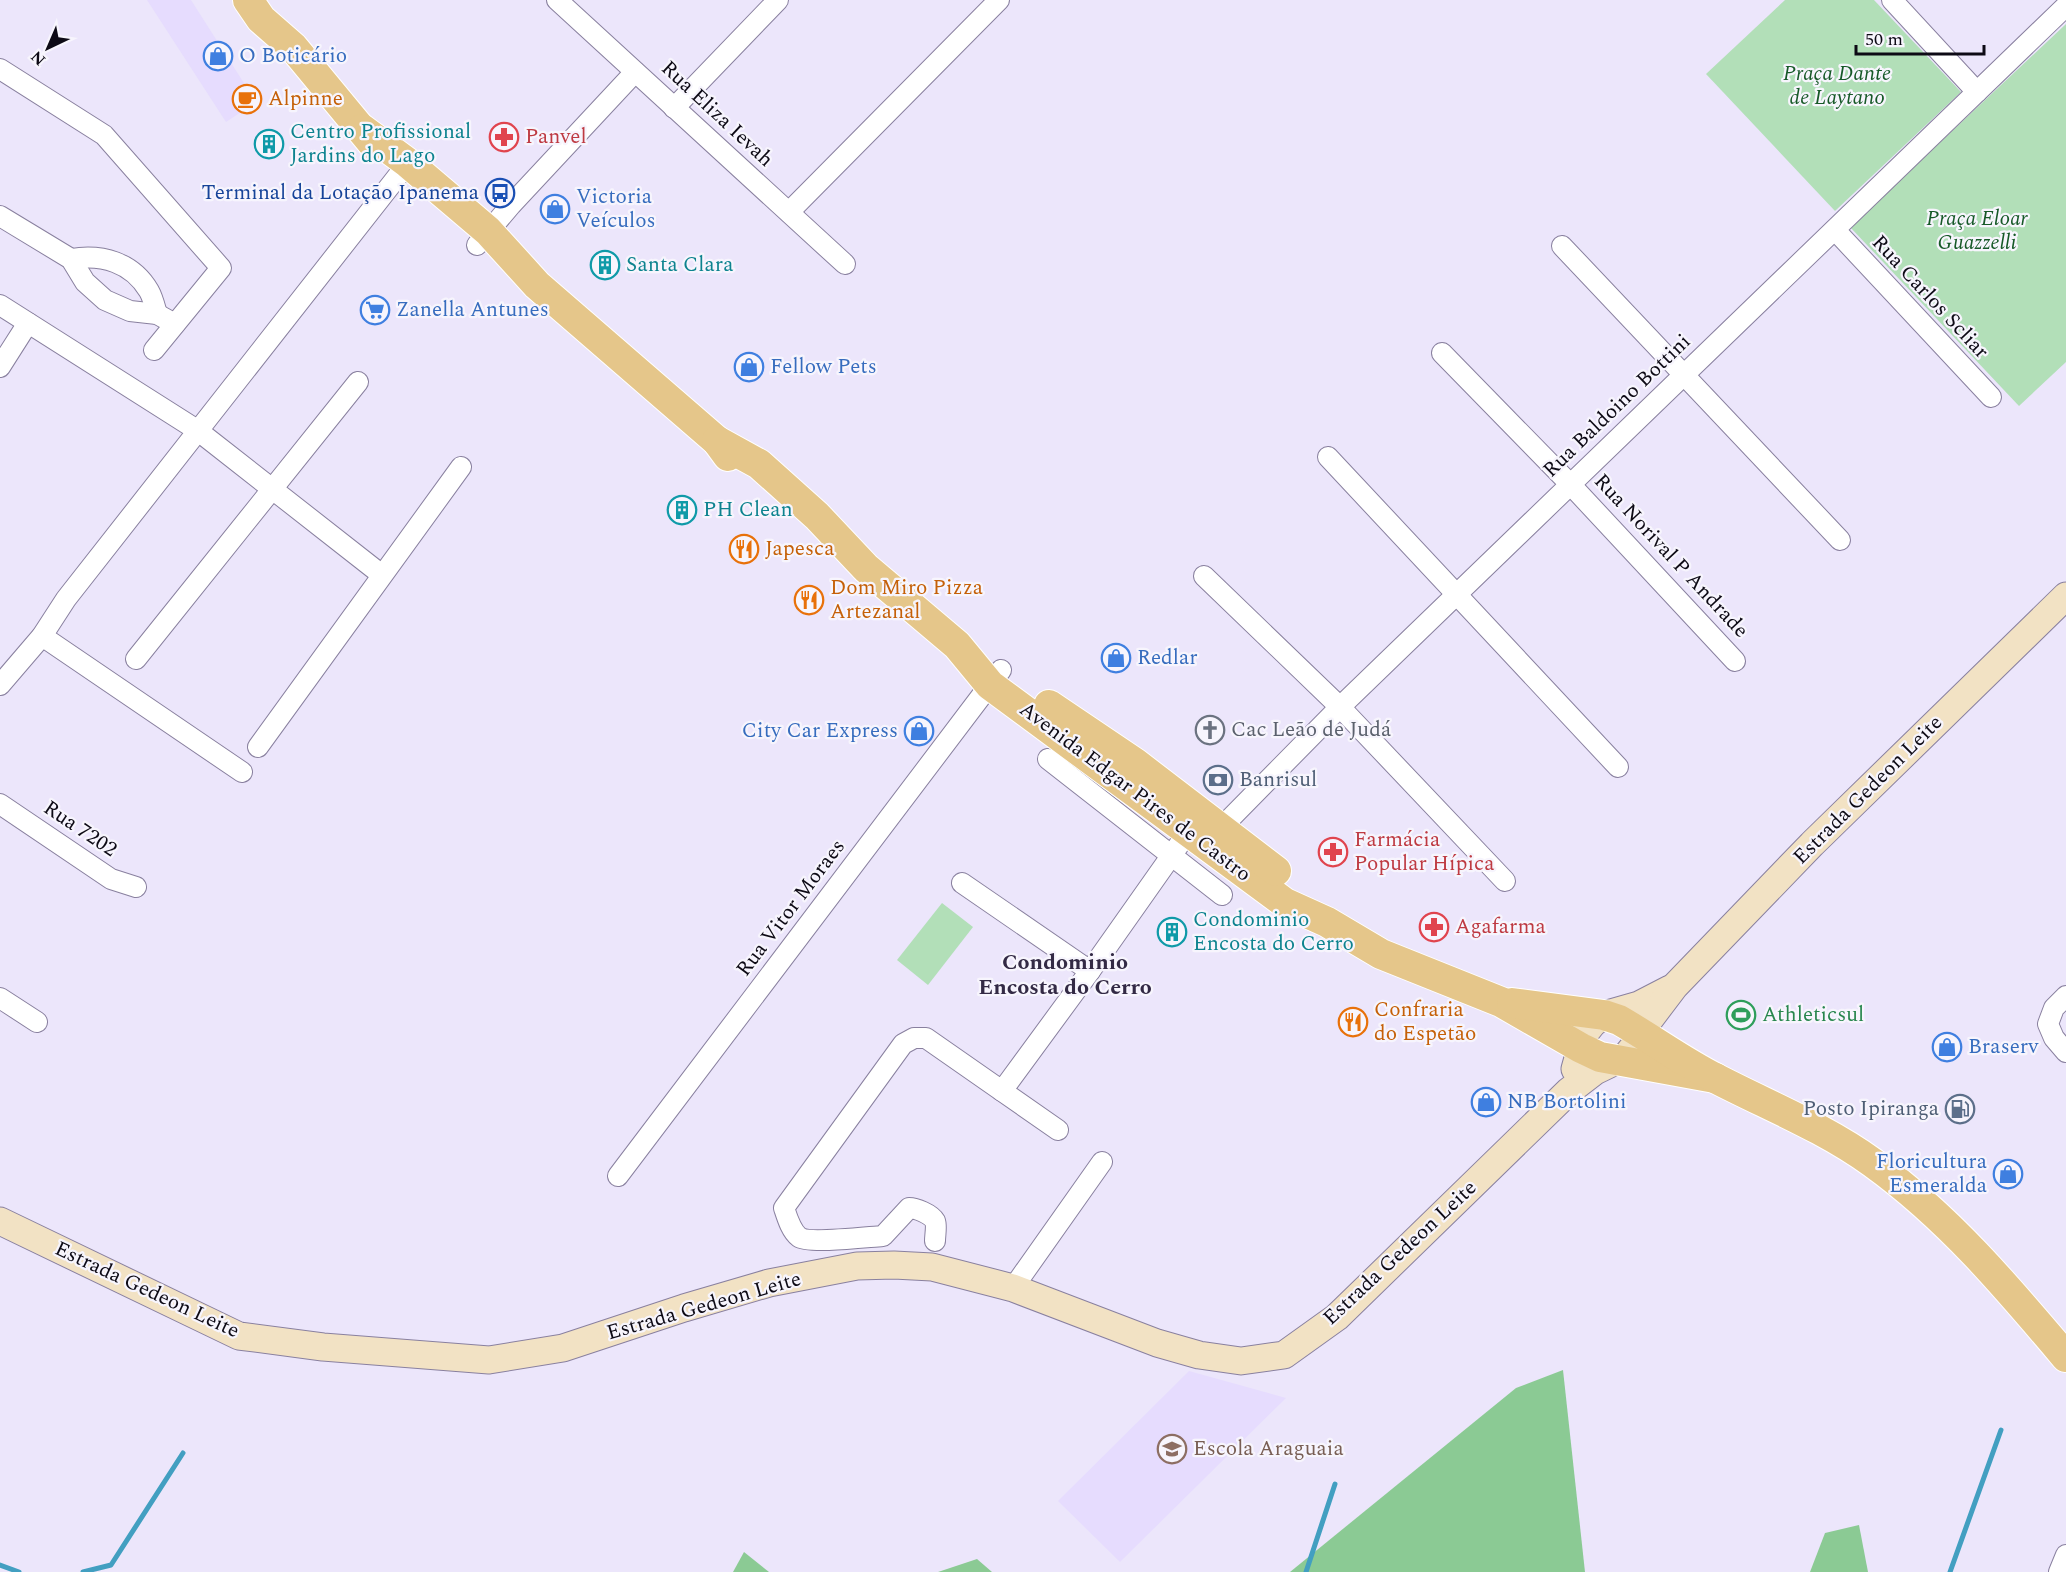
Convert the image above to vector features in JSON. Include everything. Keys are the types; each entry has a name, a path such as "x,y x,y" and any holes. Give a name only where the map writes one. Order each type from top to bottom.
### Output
{"main road":[{"name":"Avenida Edgar Pires de Castro","path":"256,1 362,129 402,169 717,441 759,464 812,523 957,645 996,677 1023,687 1135,763 1204,835 1296,886 1327,922 1381,954 1501,1002 1600,1057 1714,1078"},
{"name":"Estrada Gedeon Leite","path":"0,1221 239,1336 423,1356 489,1360 563,1348 684,1308 770,1283 857,1266 932,1267 1013,1288 1156,1343 1199,1355 1241,1361 1284,1355 1337,1317 1569,1090 1595,1071 1626,1056 1635,1046 1640,1032 1674,987 1812,844 2066,597"},
{"name":"Estrada Gedeon Leite","path":"1569,1090 1585,1033 1593,1023 1604,1015 1639,1005 1674,987"},
{"name":"Avenida Edgar Pires de Castro","path":"1501,1002 1604,1015 1619,1020 1714,1078 1806,1122 1872,1162 1937,1214 2011,1292 2066,1357"}],"street":[{"name":"Rua Eliza Ievah","path":"557,0 845,264"},
{"path":"674,108 778,0"},
{"path":"789,213 999,0"},
{"path":"1892,0 1977,92"},
{"name":"Rua Baldoino Bottini","path":"1002,1091 1171,856 1204,835 1340,707 2066,6"},
{"path":"0,69 104,135 222,268 154,350"},
{"path":"483,238 635,72"},
{"path":"0,685 42,636 66,599 402,169"},
{"path":"0,216 71,258 85,282 105,300 130,311 157,314 175,324"},
{"name":"Rua Carlos Scliar","path":"1835,230 1991,397"},
{"path":"1562,246 1840,540"},
{"path":"71,258 89,256 109,259 131,271 149,291 157,314"},
{"path":"0,305 197,430 382,575"},
{"path":"0,367 28,323"},
{"name":"Rua Norival P Andrade","path":"1442,353 1571,484 1735,660"},
{"path":"136,659 358,382"},
{"path":"1328,457 1618,767"},
{"path":"258,747 461,467"},
{"path":"1204,576 1340,707 1505,881"},
{"path":"42,636 242,772"},
{"name":"Rua Vitor Moraes","path":"618,1176 996,677"},
{"path":"1048,759 1222,895"},
{"name":"Rua 7202","path":"0,804 111,879 136,887"},
{"path":"962,884 1090,971"},
{"path":"2066,996 2054,1008 2048,1024 2054,1038 2066,1052"},
{"path":"0,998 37,1022"},
{"path":"935,1241 934,1219 915,1208 909,1208 883,1236 811,1240 799,1237 790,1224 784,1208 903,1044 914,1038 926,1038 1058,1130"},
{"path":"1013,1288 1102,1162"},
{"path":"2059,1572 2066,1555"}],"shaded area":[{"path":"147,0 191,0 256,102 226,122"},
{"name":"Escola Araguaia","path":"1189,1371 1286,1398 1120,1562 1058,1501"}],"green space":[{"name":"Praça Dante de Laytano","path":"1785,0 1874,0 1961,92 1835,211 1706,74"},
{"name":"Praça Eloar Guazzelli","path":"2066,24 2066,362 2019,406 1850,227"},
{"path":"942,903 973,927 928,985 897,960"},
{"path":"1563,1370 1585,1572 1290,1572 1516,1388"},
{"path":"1859,1525 1868,1572 1810,1572 1825,1533"},
{"path":"744,1552 769,1572 733,1572"},
{"path":"977,1559 992,1572 938,1572"}],"waterway":[{"path":"1950,1572 2001,1430"},
{"path":"83,1572 111,1565 183,1453"},
{"path":"1306,1572 1335,1484"},
{"path":"0,1565 19,1572"}],"place":[{"name":"O Boticário","path":"218,56"},
{"name":"Alpinne","path":"247,99"},
{"name":"Panvel","path":"504,137"},
{"name":"Centro Profissional Jardins do Lago","path":"269,144"},
{"name":"Terminal da Lotação Ipanema","path":"500,193"},
{"name":"Victoria Veículos","path":"555,209"},
{"name":"Santa Clara","path":"605,265"},
{"name":"Zanella Antunes","path":"375,310"},
{"name":"Fellow Pets","path":"749,367"},
{"name":"PH Clean","path":"682,510"},
{"name":"Japesca","path":"744,549"},
{"name":"Dom Miro Pizza Artezanal","path":"809,600"},
{"name":"Redlar","path":"1116,658"},
{"name":"Cac Leão de Judá","path":"1210,730"},
{"name":"City Car Express","path":"919,731"},
{"name":"Banrisul","path":"1218,780"},
{"name":"Farmácia Popular Hípica","path":"1333,852"},
{"name":"Agafarma","path":"1434,927"},
{"name":"Condominio Encosta do Cerro","path":"1172,932"},
{"name":"Athleticsul","path":"1741,1015"},
{"name":"Confraria do Espetão","path":"1353,1022"},
{"name":"Braserv","path":"1947,1047"},
{"name":"NB Bortolini","path":"1486,1102"},
{"name":"Posto Ipiranga","path":"1960,1109"},
{"name":"Floricultura Esmeralda","path":"2008,1174"},
{"name":"Escola Araguaia","path":"1172,1449"}],"district":[{"name":"Condominio Encosta do Cerro","path":"1065,974"}]}
